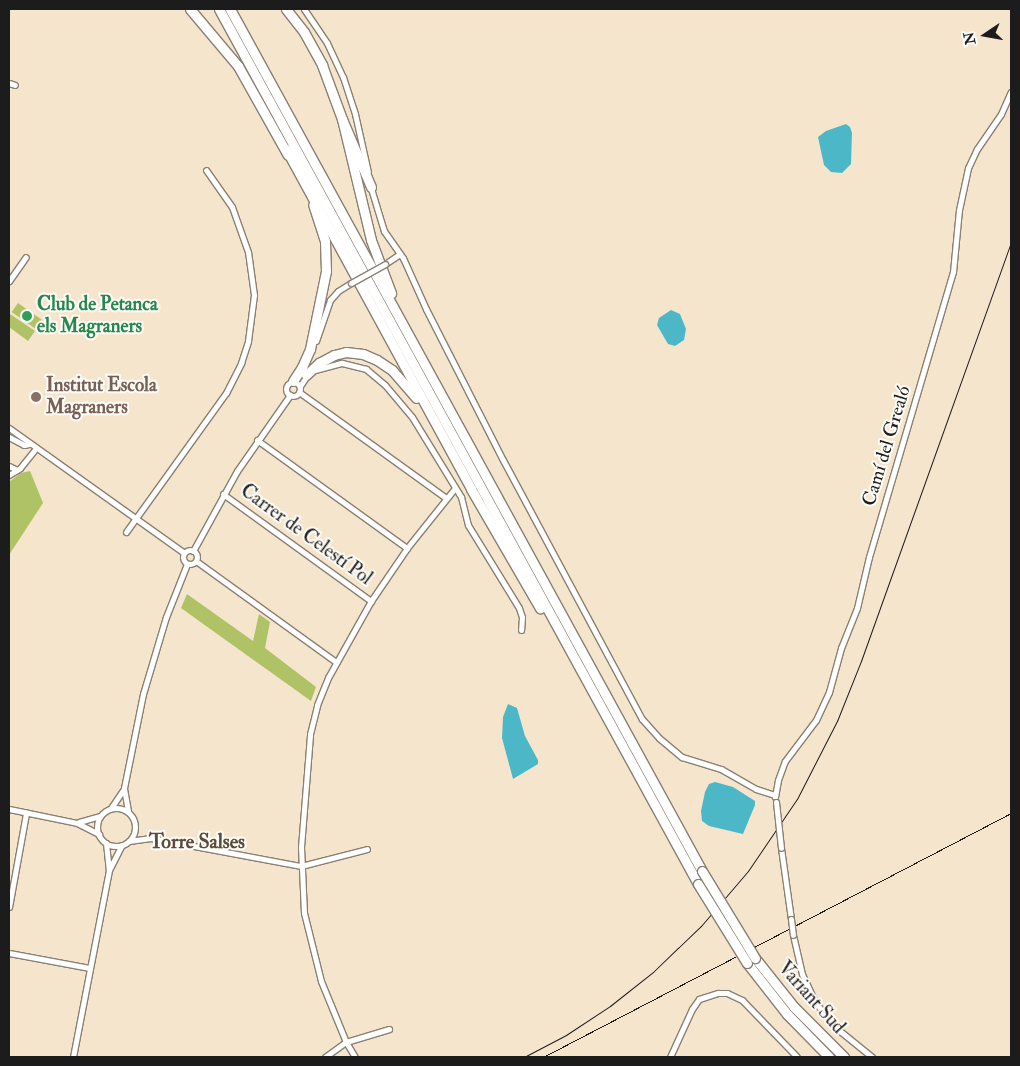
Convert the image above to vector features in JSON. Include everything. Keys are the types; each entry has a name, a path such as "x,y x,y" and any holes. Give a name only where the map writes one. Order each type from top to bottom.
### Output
{"highway":[{"path":"190,9 238,66 286,149 493,527 613,737 627,754"},
{"path":"219,9 698,884 747,963 787,1014 829,1057"},
{"path":"230,9 429,372"},
{"path":"286,9 317,54 331,84 342,119 376,255 392,296 427,362 429,372"},
{"path":"342,119 371,187"},
{"path":"286,149 318,216 326,256 324,286 310,349 297,383"},
{"path":"306,375 322,360 346,352 368,355 392,370 422,407 483,514 493,527"},
{"name":"Variant Sud","path":"429,372 702,871 755,958 794,1007 844,1057"}],"street":[{"path":"304,9 327,43 346,84 382,226 400,254 524,501 642,719 659,738 682,757 721,769 756,789 775,795"},
{"name":"Camí del Grealó","path":"872,1057 835,1027 815,1002 802,974 793,935 775,795 785,761 816,720 829,692 839,656 857,608 869,557 949,288 956,260 959,210 968,168 977,149 1001,114 1011,92"},
{"path":"126,532 226,393 241,363 251,330 254,284 245,241 232,207 206,170"},
{"path":"400,254 338,291 328,306 311,356 297,383 299,392 446,498"},
{"path":"9,282 26,257"},
{"path":"290,394 286,388 288,384 297,383 306,375 320,368 342,364 360,367 372,374 416,422 462,499 468,526 519,608 522,617 521,630"},
{"path":"290,394 295,395 299,392"},
{"path":"9,428 184,553 193,551 223,494 257,440 290,394"},
{"path":"9,437 24,445 29,444"},
{"path":"257,440 407,548"},
{"path":"9,475 17,470 36,448"},
{"path":"9,466 17,470"},
{"path":"356,1057 346,1042 324,992 313,958 304,913 301,866 310,734 321,696 336,662 371,601 407,548 455,488"},
{"name":"Carrer de Celestí Pol","path":"223,494 371,601"},
{"path":"193,551 197,555 196,561"},
{"path":"184,553 184,560 187,564"},
{"path":"73,822 88,821 100,816 111,808 124,788 149,668 166,617 187,564 196,561"},
{"path":"196,561 336,662"},
{"path":"124,788 128,811 134,819 136,828 129,841"},
{"path":"111,808 120,808 128,811"},
{"path":"9,809 73,822 88,827 99,834 106,843 113,846 122,845 129,841 151,838 301,866 367,849"},
{"path":"9,907 26,813"},
{"path":"99,834 97,825 100,816"},
{"path":"73,1057 108,870 106,843"},
{"path":"108,870 122,845"},
{"path":"9,952 90,968"},
{"path":"670,1057 692,1009 699,999 718,993 727,993 742,1000 797,1057"},
{"path":"325,1057 346,1042 389,1029"}],"green space":[{"name":"Club de Petanca els Magraners","path":"18,303 42,320 35,329 12,312"},
{"name":"Club de Petanca els Magraners","path":"10,314 35,331 28,341 9,327"},
{"path":"30,471 43,503 9,555 9,482 21,473"},
{"path":"187,594 253,641 259,614 270,622 265,648 316,687 311,701 181,608"}],"water":[{"path":"846,124 850,127 852,133 851,164 842,173 831,172 824,165 818,137 826,131"},
{"path":"671,310 680,314 686,329 684,340 675,346 668,344 657,325 659,318"},
{"path":"508,704 517,708 525,736 538,760 538,764 513,779 502,738 503,717"},
{"path":"715,782 733,787 755,801 743,834 709,826 702,821 701,811 705,792 709,784"}],"railway":[{"path":"524,1057 566,1035 610,1006 653,972 701,926 748,871 797,799 837,721 861,661 1011,242"},
{"path":"543,1057 1011,813"}],"place":[{"name":"Club de Petanca els Magraners","path":"27,316"},
{"name":"Institut Escola Magraners","path":"36,397"}],"district":[{"name":"Torre Salses","path":"197,841"}]}
